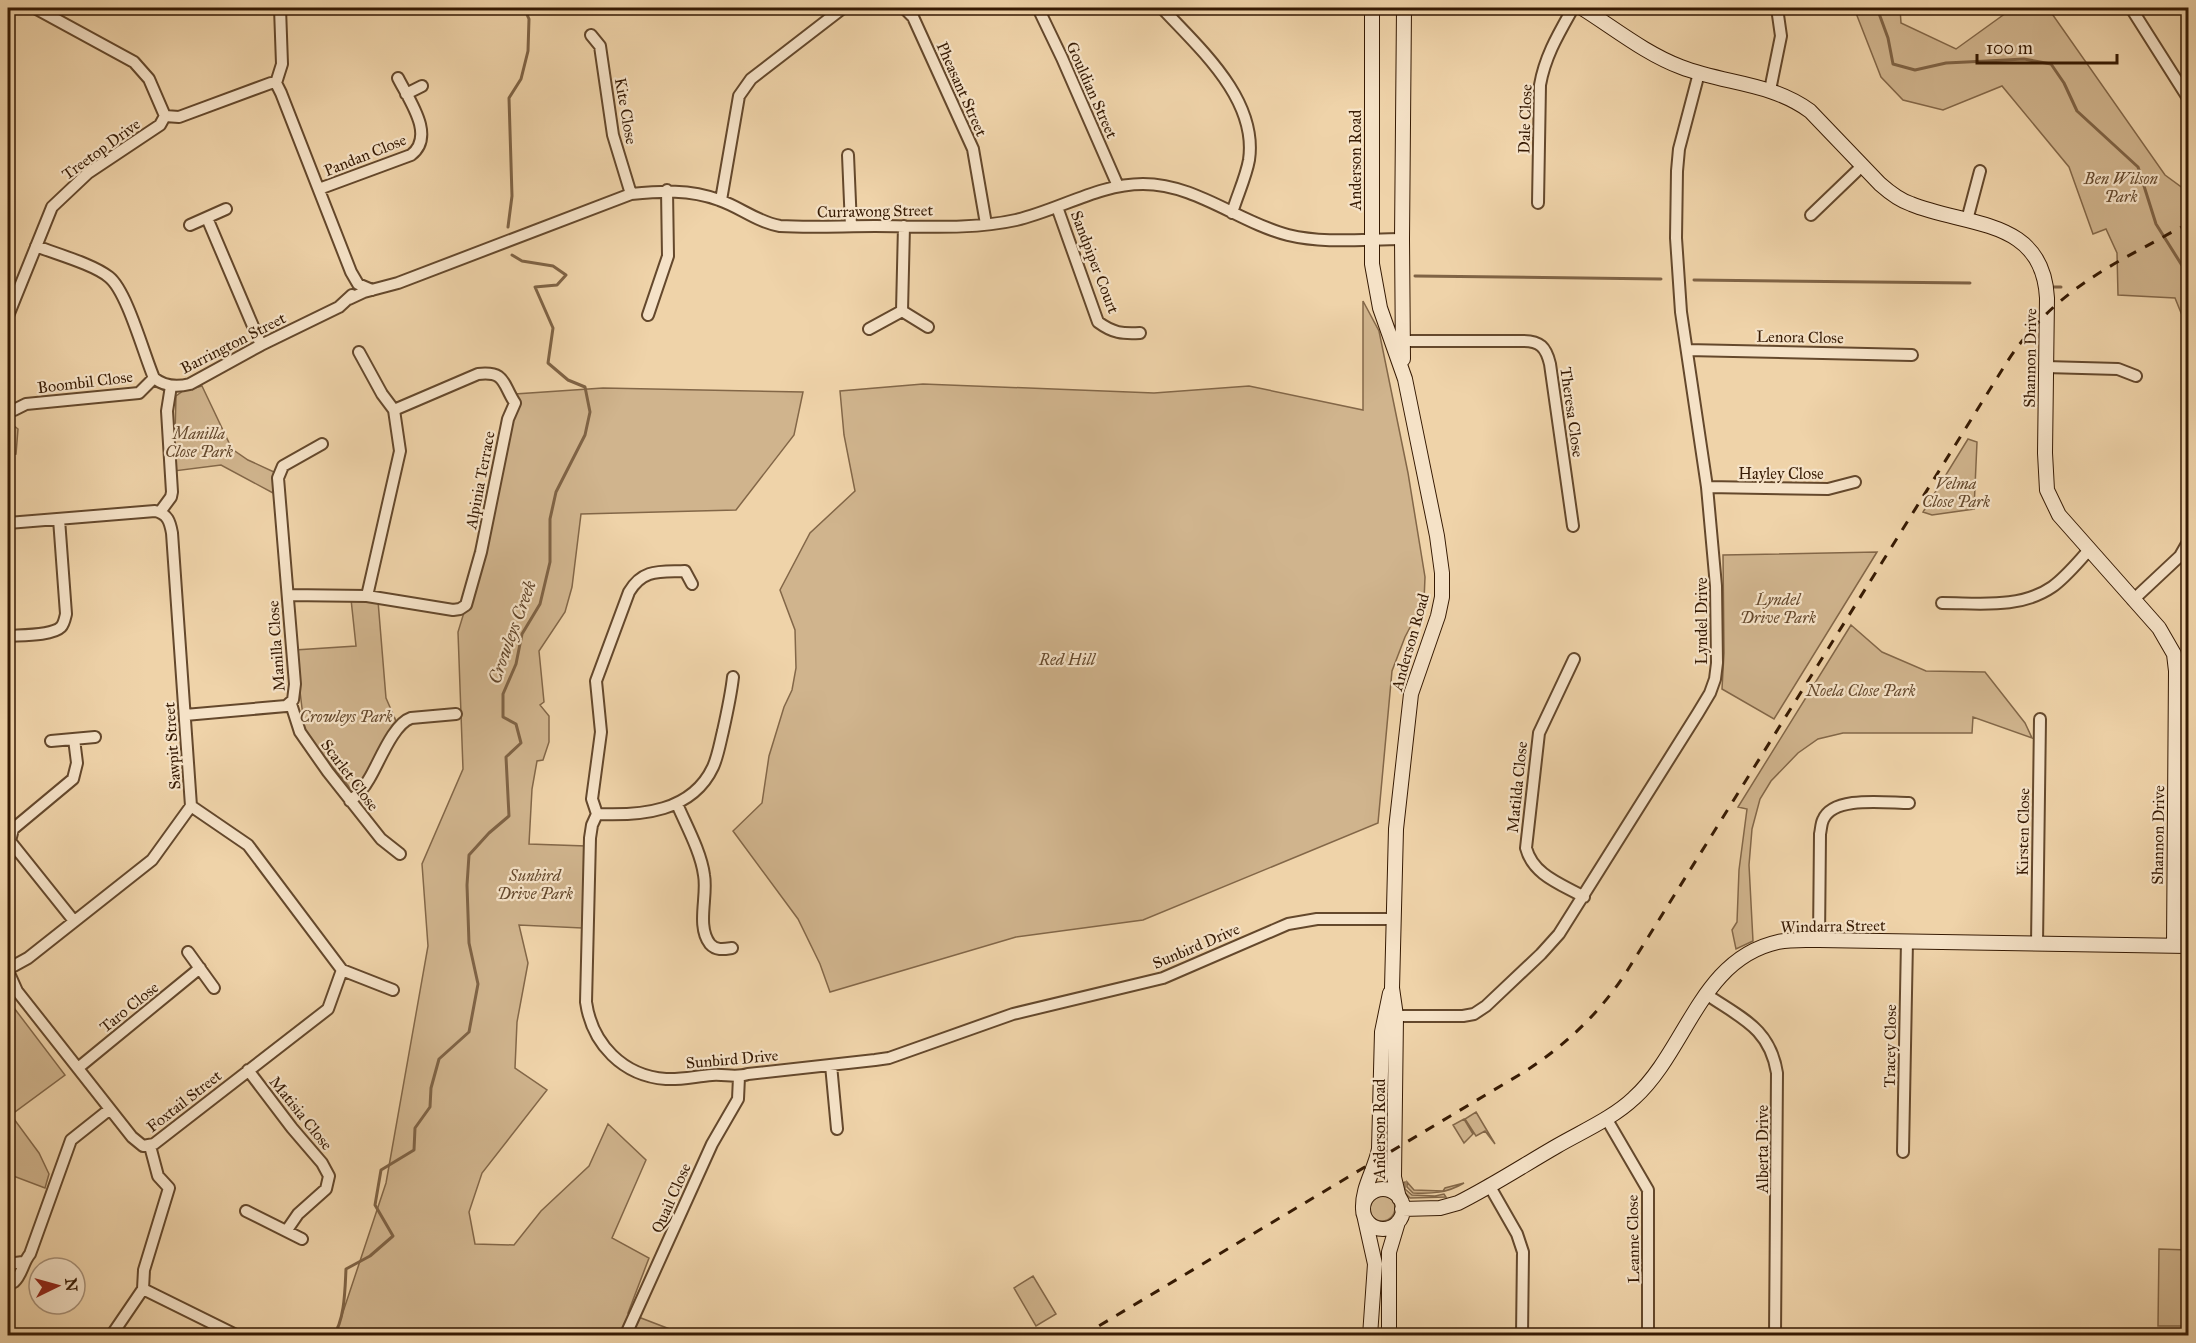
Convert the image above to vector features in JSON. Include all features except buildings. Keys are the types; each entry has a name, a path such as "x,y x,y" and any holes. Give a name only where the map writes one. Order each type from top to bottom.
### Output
{"street":[{"path":"35,8 134,62 149,79 165,116 179,117 261,86 276,83"},
{"path":"280,8 282,64 276,83 351,272 358,284 365,289 375,290"},
{"path":"721,200 739,96 751,79 843,8"},
{"name":"Pheasant Street","path":"904,8 913,17 973,148 986,224"},
{"name":"Gouldian Street","path":"1038,8 1118,186"},
{"path":"1162,8 1227,82 1245,116 1249,160 1232,213"},
{"name":"Anderson Road","path":"1372,8 1372,264 1376,293 1398,342"},
{"name":"Anderson Road","path":"1389,1335 1389,1252 1400,1209 1394,1181 1390,1016 1396,829 1410,703 1414,683 1438,616 1443,579 1435,526 1398,342 1402,239 1404,8"},
{"name":"Dale Close","path":"1538,203 1542,69 1549,51 1573,8"},
{"name":"Shannon Drive","path":"1582,8 1666,60 1699,73 1785,95 1810,111 1880,184 1909,203 2009,233 2026,245 2037,259 2044,274 2047,291 2045,464 2047,490 2059,515 2159,628 2174,654 2176,671 2174,946"},
{"path":"1770,90 1781,36 1776,8"},
{"path":"2131,8 2188,98"},
{"name":"Kite Close","path":"591,36 600,46 613,135 631,194"},
{"name":"Lyndel Drive","path":"1390,1016 1474,1014 1486,1006 1541,954 1559,934 1584,897 1698,713 1715,679 1717,663 1716,586 1707,488 1678,282 1677,171 1681,140 1699,73"},
{"name":"Pandan Close","path":"319,189 411,155 419,148 422,132 399,78"},
{"path":"406,94 423,86"},
{"name":"Treetop Drive","path":"8,316 47,216 62,196 88,173 160,125 165,116"},
{"path":"849,155 851,226"},
{"path":"1811,215 1862,166"},
{"path":"1967,220 1980,171"},
{"name":"Currawong Street","path":"349,299 436,269 631,194 667,190 721,200 770,224 796,227 904,226 986,224 1017,219 1118,186 1144,184 1169,186 1196,194 1232,213 1304,238 1322,240 1402,239"},
{"path":"648,315 668,256 667,190"},
{"name":"Sandpiper Court","path":"1058,207 1098,322 1110,331 1122,334 1140,333"},
{"path":"190,225 226,209"},
{"path":"207,218 261,345"},
{"path":"902,311 904,226"},
{"path":"36,246 109,277 126,305 154,378"},
{"name":"Barrington Street","path":"154,378 171,386 190,384 261,345 339,307 349,299 358,284"},
{"path":"902,311 928,327"},
{"path":"869,329 902,311"},
{"name":"Theresa Close","path":"1398,342 1532,341 1539,343 1545,349 1550,364 1573,526"},
{"name":"Lenora Close","path":"1687,350 1912,354"},
{"path":"359,352 382,394 394,410 400,451 367,596"},
{"path":"2046,367 2118,369 2136,376"},
{"name":"Alpinia Terrace","path":"288,595 367,596 453,610 460,609 466,604 481,552 508,419 515,403 502,378 492,373 478,374 394,410"},
{"name":"Boombil Close","path":"14,410 26,404 139,393 154,378"},
{"path":"8,523 160,512 172,492 167,429 171,386"},
{"name":"Manilla Close","path":"185,715 291,704 295,694 295,684 278,478 283,466 322,444"},
{"name":"Hayley Close","path":"1707,488 1828,489 1855,482"},
{"name":"Sawpit Street","path":"8,970 28,958 152,860 191,806 172,533 167,516 160,512"},
{"path":"8,636 52,632 60,629 64,622 66,614 59,519"},
{"path":"2133,600 2180,556 2188,542"},
{"path":"1942,603 2008,603 2032,598 2062,579 2089,550"},
{"name":"Sunbird Drive","path":"692,584 685,571 652,573 637,580 629,592 597,681 601,732 592,800 597,814 591,834 586,980 588,1011 596,1036 614,1058 640,1074 668,1079 726,1074 739,1077 748,1074 890,1058 1013,1014 1163,978 1288,924 1317,919 1394,919"},
{"name":"Matilda Close","path":"1574,659 1539,733 1526,848 1529,858 1539,872 1584,897"},
{"path":"597,814 636,815 677,804 695,792 713,766 732,692 733,676"},
{"name":"Scarlet Close","path":"291,704 304,738 381,839 400,854"},
{"path":"350,801 369,780 399,726 405,720 456,714"},
{"name":"Kirsten Close","path":"2037,944 2040,719"},
{"path":"51,741 95,737"},
{"path":"74,739 77,763 73,779 13,829 9,841 74,921"},
{"path":"1819,940 1820,834 1823,820 1829,812 1849,803 1909,803"},
{"path":"677,804 705,876 704,928 707,938 714,947 723,950 732,948"},
{"path":"191,806 248,845 342,970 393,990"},
{"name":"Windarra Street","path":"1400,1209 1447,1206 1462,1201 1606,1118 1635,1098 1656,1074 1706,994 1729,966 1750,952 1780,941 2188,946"},
{"name":"Tracey Close","path":"1903,1152 1907,941"},
{"path":"188,952 214,988"},
{"name":"Taro Close","path":"78,1068 200,968"},
{"name":"Foxtail Street","path":"8,970 17,991 138,1144 150,1146 328,1010 342,970"},
{"name":"Alberta Drive","path":"1706,994 1760,1032 1774,1057 1777,1073 1775,1335"},
{"name":"Anderson Road","path":"1370,1335 1375,1264 1363,1212 1364,1193 1379,1149 1382,1032 1390,1016"},
{"path":"831,1065 837,1129"},
{"name":"Matisia Close","path":"248,1070 322,1163 329,1176 326,1189 298,1214 287,1230"},
{"name":"Quail Close","path":"627,1332 712,1144 738,1099 739,1077"},
{"path":"8,1282 18,1279 23,1262 30,1254 71,1140 110,1109"},
{"name":"Leanne Close","path":"1606,1118 1648,1190 1648,1335"},
{"path":"111,1335 143,1289 144,1270 169,1188 158,1176 150,1146"},
{"path":"1489,1185 1517,1234 1523,1252 1522,1335"},
{"path":"1376,1190 1389,1190 1400,1209 1388,1228 1379,1228 1369,1223 1363,1212 1366,1197 1376,1190"},
{"path":"246,1211 302,1239"},
{"path":"8,1264 23,1262"},
{"path":"143,1289 238,1335"}],"green space":[{"name":"Ben Wilson Park","path":"1854,8 1900,8 1901,23 1956,49 2013,8 2048,8 2165,175 2188,192 2188,330 2175,298 2118,295 2117,253 2106,229 2093,234 2069,167 2002,86 1943,110 1903,100 1881,77"},
{"name":"Red Hill","path":"1363,301 1379,331 1408,473 1425,577 1424,601 1405,637 1392,671 1378,823 1143,920 1016,937 830,992 820,964 798,919 733,831 762,803 769,756 784,707 792,690 796,668 795,630 780,590 810,533 855,491 844,435 840,391 923,384 1154,393 1249,386 1363,410"},
{"name":"Manilla Close Park","path":"202,386 232,449 248,460 274,472 273,493 221,465 174,471 176,396 183,391"},
{"name":"Sunbird Drive Park","path":"603,388 803,392 794,435 736,510 581,514 572,587 565,612 539,651 544,702 540,705 549,716 549,742 543,760 537,761 532,789 529,844 586,846 582,928 519,925 528,963 517,1022 515,1068 547,1090 482,1173 469,1212 475,1244 514,1245 541,1211 589,1166 608,1124 646,1160 612,1238 649,1258 628,1313 680,1333 679,1335 335,1336 386,1183 428,946 422,864 463,769 458,632 487,537 515,394"},
{"path":"8,421 18,429 16,454 8,455"},
{"name":"Velma Close Park","path":"1968,439 1977,442 1974,509 1932,515 1923,512"},
{"name":"Lyndel Drive Park","path":"1877,552 1774,719 1722,689 1723,555"},
{"name":"Crowleys Park","path":"351,599 378,601 386,698 396,721 359,788 351,789 305,733 295,650 356,646"},
{"name":"Noela Close Park","path":"1851,625 1882,652 1926,671 1985,672 2025,723 2032,738 1973,717 1972,733 1843,733 1818,739 1798,753 1771,781 1760,799 1752,829 1749,865 1753,941 1736,949 1732,930 1737,922 1739,870 1747,809 1738,807"},
{"path":"8,1000 65,1075 11,1115 39,1153 49,1174 45,1188 8,1174"},
{"path":"2186,1025 2188,1025 2188,1108 2186,1108"},
{"path":"1476,1112 1495,1144 1485,1131 1476,1136 1465,1119"},
{"path":"1464,1119 1473,1134 1464,1143 1453,1125"},
{"path":"1405,1182 1405,1189 1412,1195 1444,1194 1446,1197 1410,1198 1402,1190 1402,1183"},
{"path":"1407,1182 1414,1190 1443,1191 1445,1188 1464,1183 1445,1191 1413,1193 1407,1187"},
{"path":"1382,1195 1391,1199 1395,1208 1391,1217 1382,1221 1373,1217 1369,1208 1373,1199"},
{"path":"2159,1249 2188,1250 2188,1326 2158,1326"},
{"path":"1033,1276 1056,1314 1036,1326 1014,1288"}],"waterway":[{"name":"Crowleys Creek","path":"508,227 512,196 509,98 521,79 528,51 529,19 524,8"},
{"path":"1877,8 1888,38 1893,64 1915,70 1946,63 2024,59 2051,64 2064,83 2077,111 2138,167 2156,224 2188,275"},
{"name":"Crowleys Creek","path":"333,1336 342,1313 346,1269 370,1256 393,1236 375,1205 381,1170 414,1150 415,1128 430,1107 431,1088 439,1059 469,1032 478,984 469,943 467,885 469,855 509,816 506,757 521,743 516,724 503,717 503,694 516,664 522,634 540,604 550,562 550,519 556,492 585,435 590,412 585,387 568,380 548,363 553,328 535,287 557,285 566,275 553,266 522,261 512,255"},
{"path":"1415,276 1661,279"},
{"path":"1694,280 1970,283"},
{"path":"2054,287 2061,287"}],"railway":[{"path":"1082,1336 1524,1072 1554,1051 1594,1014 1627,971 2021,343 2035,325 2084,283 2122,259 2188,224"}]}
